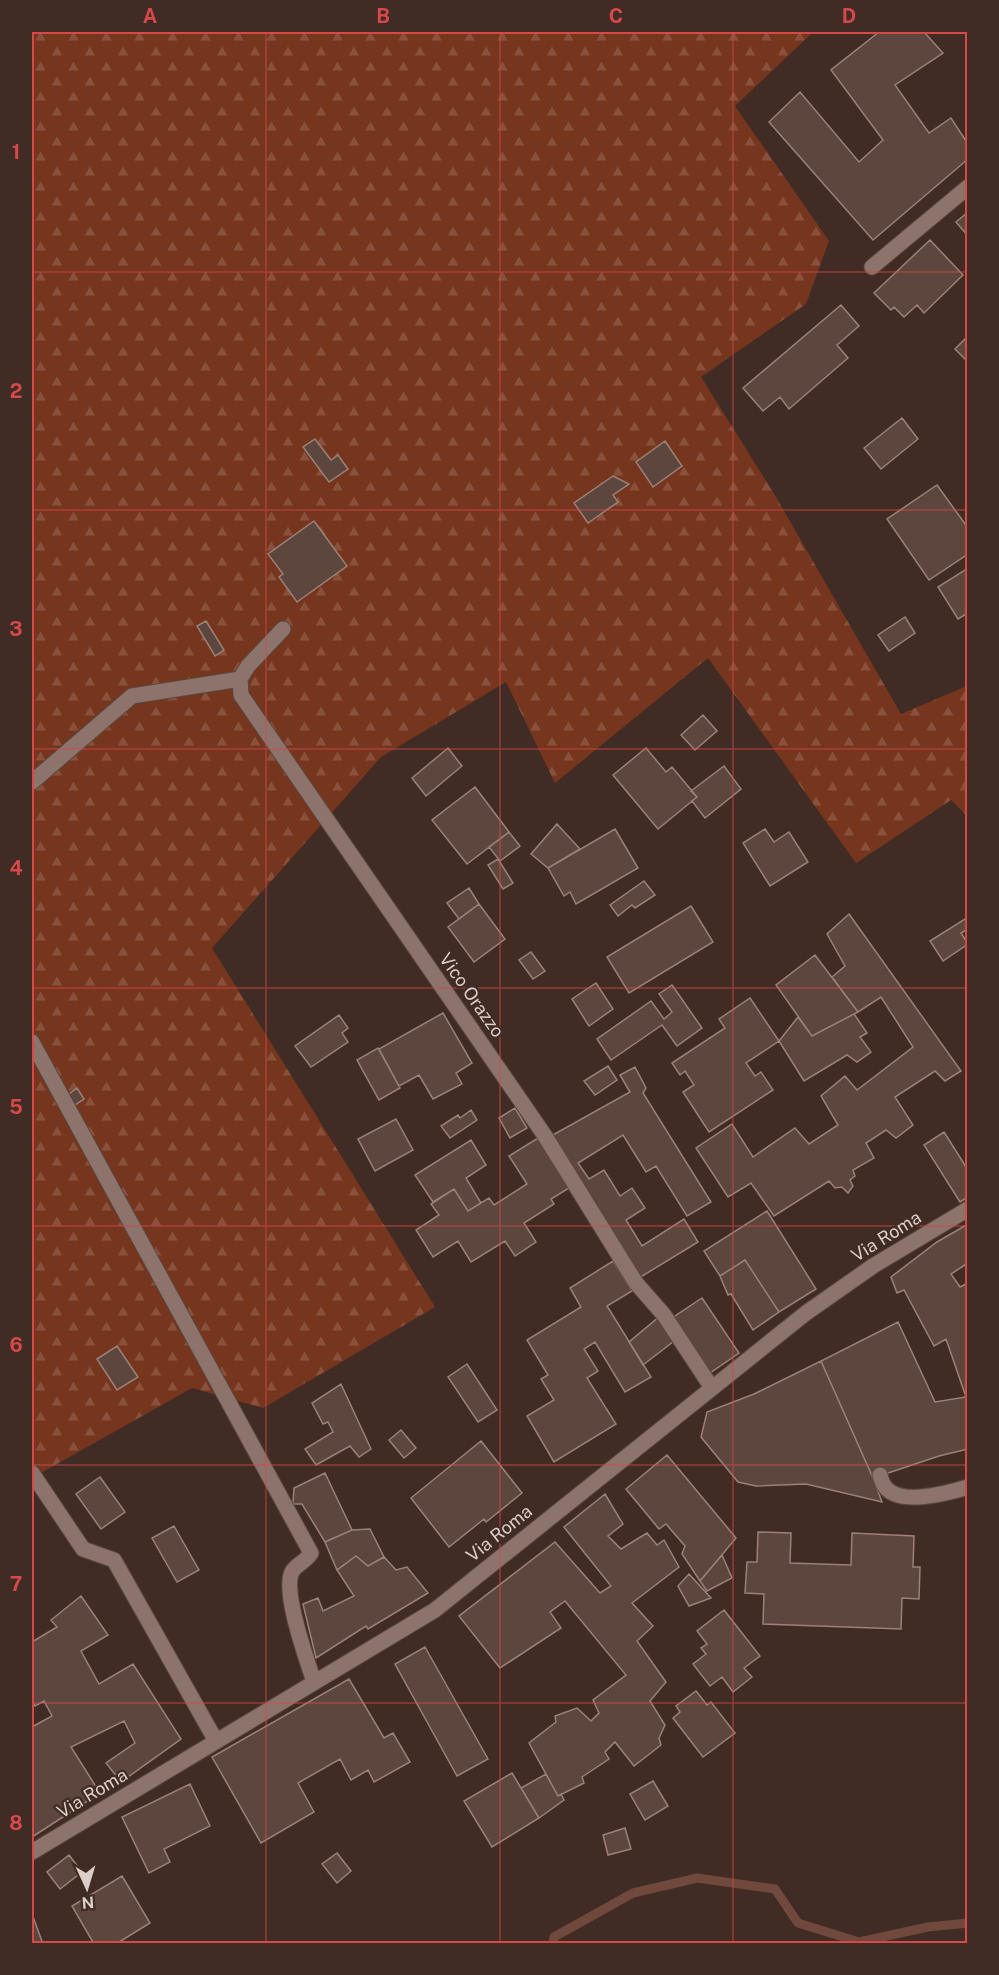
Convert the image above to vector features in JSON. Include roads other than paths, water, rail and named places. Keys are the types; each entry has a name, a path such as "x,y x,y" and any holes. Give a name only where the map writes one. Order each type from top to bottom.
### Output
{"street":[{"path":"872,267 968,187"},
{"path":"32,782 132,696 240,678 248,666 283,629"},
{"name":"Vico Orazzo","path":"240,678 242,695 545,1136 636,1283 664,1315 712,1388"},
{"path":"32,1042 311,1553 308,1560 292,1571 289,1581 291,1604 314,1682"},
{"name":"Via Roma","path":"32,1852 435,1610 816,1306 873,1266 968,1209"},
{"path":"32,1473 83,1549 114,1560 216,1741"},
{"path":"880,1475 886,1489 900,1497 917,1497 968,1487"}],"waterway":[{"path":"553,1944 554,1937 633,1893 697,1878 775,1889 798,1923 859,1942 928,1927 968,1923"}]}
